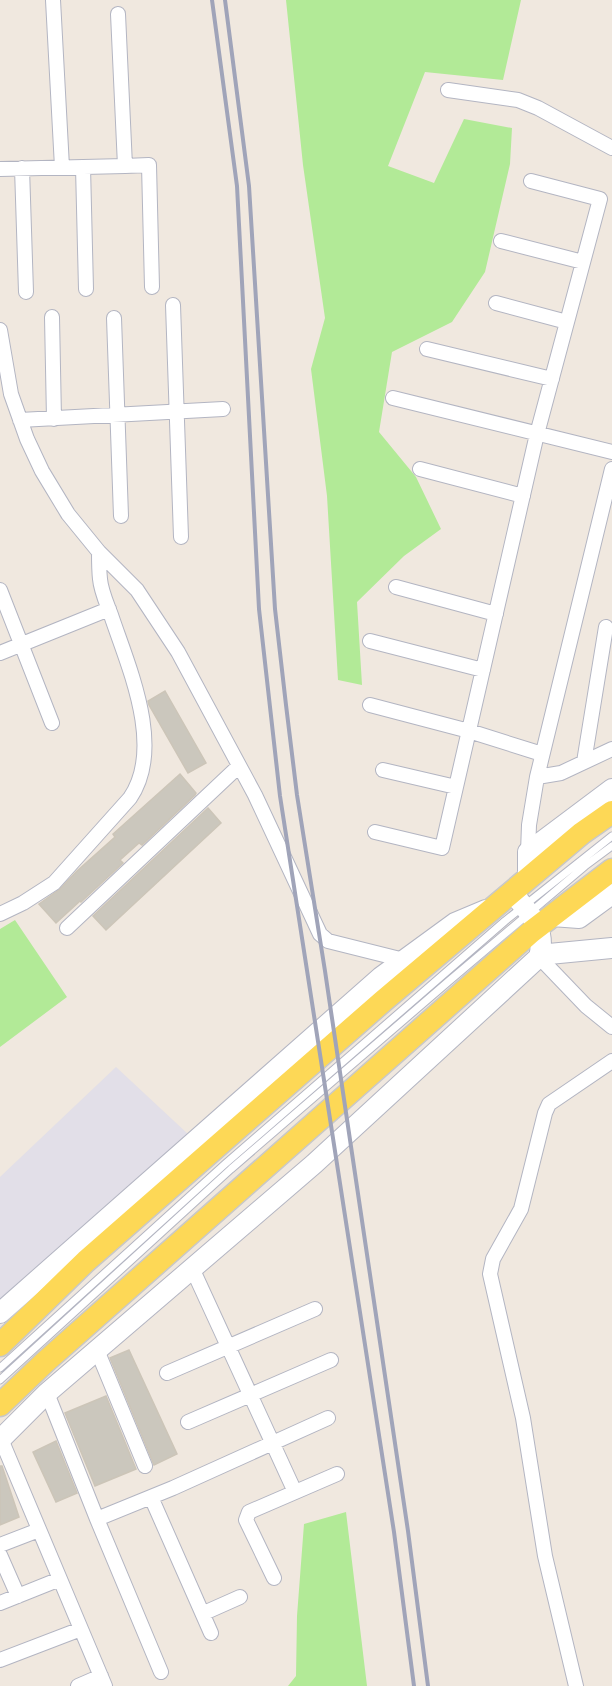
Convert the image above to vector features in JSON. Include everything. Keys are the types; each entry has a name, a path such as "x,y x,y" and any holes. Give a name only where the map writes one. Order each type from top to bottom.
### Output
{"main road":[{"path":"0,1405 530,905 582,833 612,812"},
{"path":"0,1345 86,1262 383,1001 493,908 530,905 612,870"}],"street":[{"path":"53,0 62,167"},
{"path":"118,14 125,166"},
{"path":"448,90 518,100 612,148"},
{"path":"0,168 148,165 152,287"},
{"path":"83,167 86,289"},
{"path":"22,168 26,292"},
{"path":"375,832 442,848 537,434 600,199 531,181"},
{"path":"501,241 584,262"},
{"path":"495,303 567,322"},
{"path":"173,305 181,537"},
{"path":"52,317 54,419"},
{"path":"114,318 121,516"},
{"path":"0,330 11,394 27,439 57,498 99,552 137,590 161,625 192,678 271,828 320,934 328,941 404,960"},
{"path":"427,349 552,379"},
{"path":"393,398 612,452"},
{"path":"20,420 222,409"},
{"path":"420,469 523,496"},
{"path":"539,957 542,938 530,905 529,825 542,754 612,469"},
{"path":"0,914 40,894 65,873 130,798 137,786 144,746 142,708 100,579 99,552"},
{"path":"396,587 496,614"},
{"path":"0,590 52,723"},
{"path":"0,653 109,609"},
{"path":"584,762 606,627"},
{"path":"370,641 483,670"},
{"path":"370,705 469,731 542,754"},
{"path":"537,777 561,773 612,749"},
{"path":"67,928 239,766"},
{"path":"383,770 456,787"},
{"path":"528,852 612,789"},
{"path":"530,905 579,918 612,894"},
{"path":"0,1313 381,977 455,923 493,908"},
{"path":"78,1686 103,1681 0,1440 47,1393 314,1164 539,957 612,948"},
{"path":"539,957 586,1006 612,1027"},
{"path":"576,1686 545,1556 523,1418 490,1274 493,1259 521,1209 549,1104 612,1061"},
{"path":"192,1268 295,1492"},
{"path":"167,1373 315,1309"},
{"path":"97,1350 145,1466"},
{"path":"188,1422 331,1360"},
{"path":"47,1393 161,1672"},
{"path":"97,1519 274,1444 328,1418"},
{"path":"274,1578 246,1520 246,1515 337,1474"},
{"path":"151,1497 211,1633"},
{"path":"0,1545 39,1530"},
{"path":"0,1555 18,1596"},
{"path":"0,1604 60,1579"},
{"path":"204,1613 240,1597"},
{"path":"0,1660 81,1629"}],"lane":[{"path":"0,1368 225,1164 612,836"},
{"path":"0,1380 231,1169 442,987 530,905 612,846"}],"shaded area":[{"path":"116,1067 189,1135 0,1304 0,1177"}],"green space":[{"path":"286,0 521,0 503,80 425,72 388,166 434,183 464,119 512,128 510,164 485,272 452,322 392,352 379,432 416,477 441,529 404,556 357,602 362,685 338,680 327,496 311,369 325,318 303,165"},
{"path":"15,920 67,997 0,1047 0,929"},
{"path":"346,1512 367,1686 288,1686 296,1676 297,1616 304,1524"}],"building":[{"path":"165,691 206,763 188,773 149,705 148,701"},
{"path":"180,774 196,793 195,795 142,845 139,843 120,860 123,863 56,923 39,904 60,889 115,837 113,834"},
{"path":"208,808 221,823 106,930 93,916"},
{"path":"129,1350 177,1454 154,1465 110,1358"},
{"path":"106,1396 136,1469 95,1486 65,1413"},
{"path":"56,1441 77,1493 56,1502 33,1452"},
{"path":"0,1466 2,1466 19,1517 0,1525"}],"railway":[{"path":"212,0 237,186 259,609 280,796 394,1532 414,1686"},
{"path":"225,0 249,186 275,609 286,705 297,795 408,1531 428,1686"}]}
